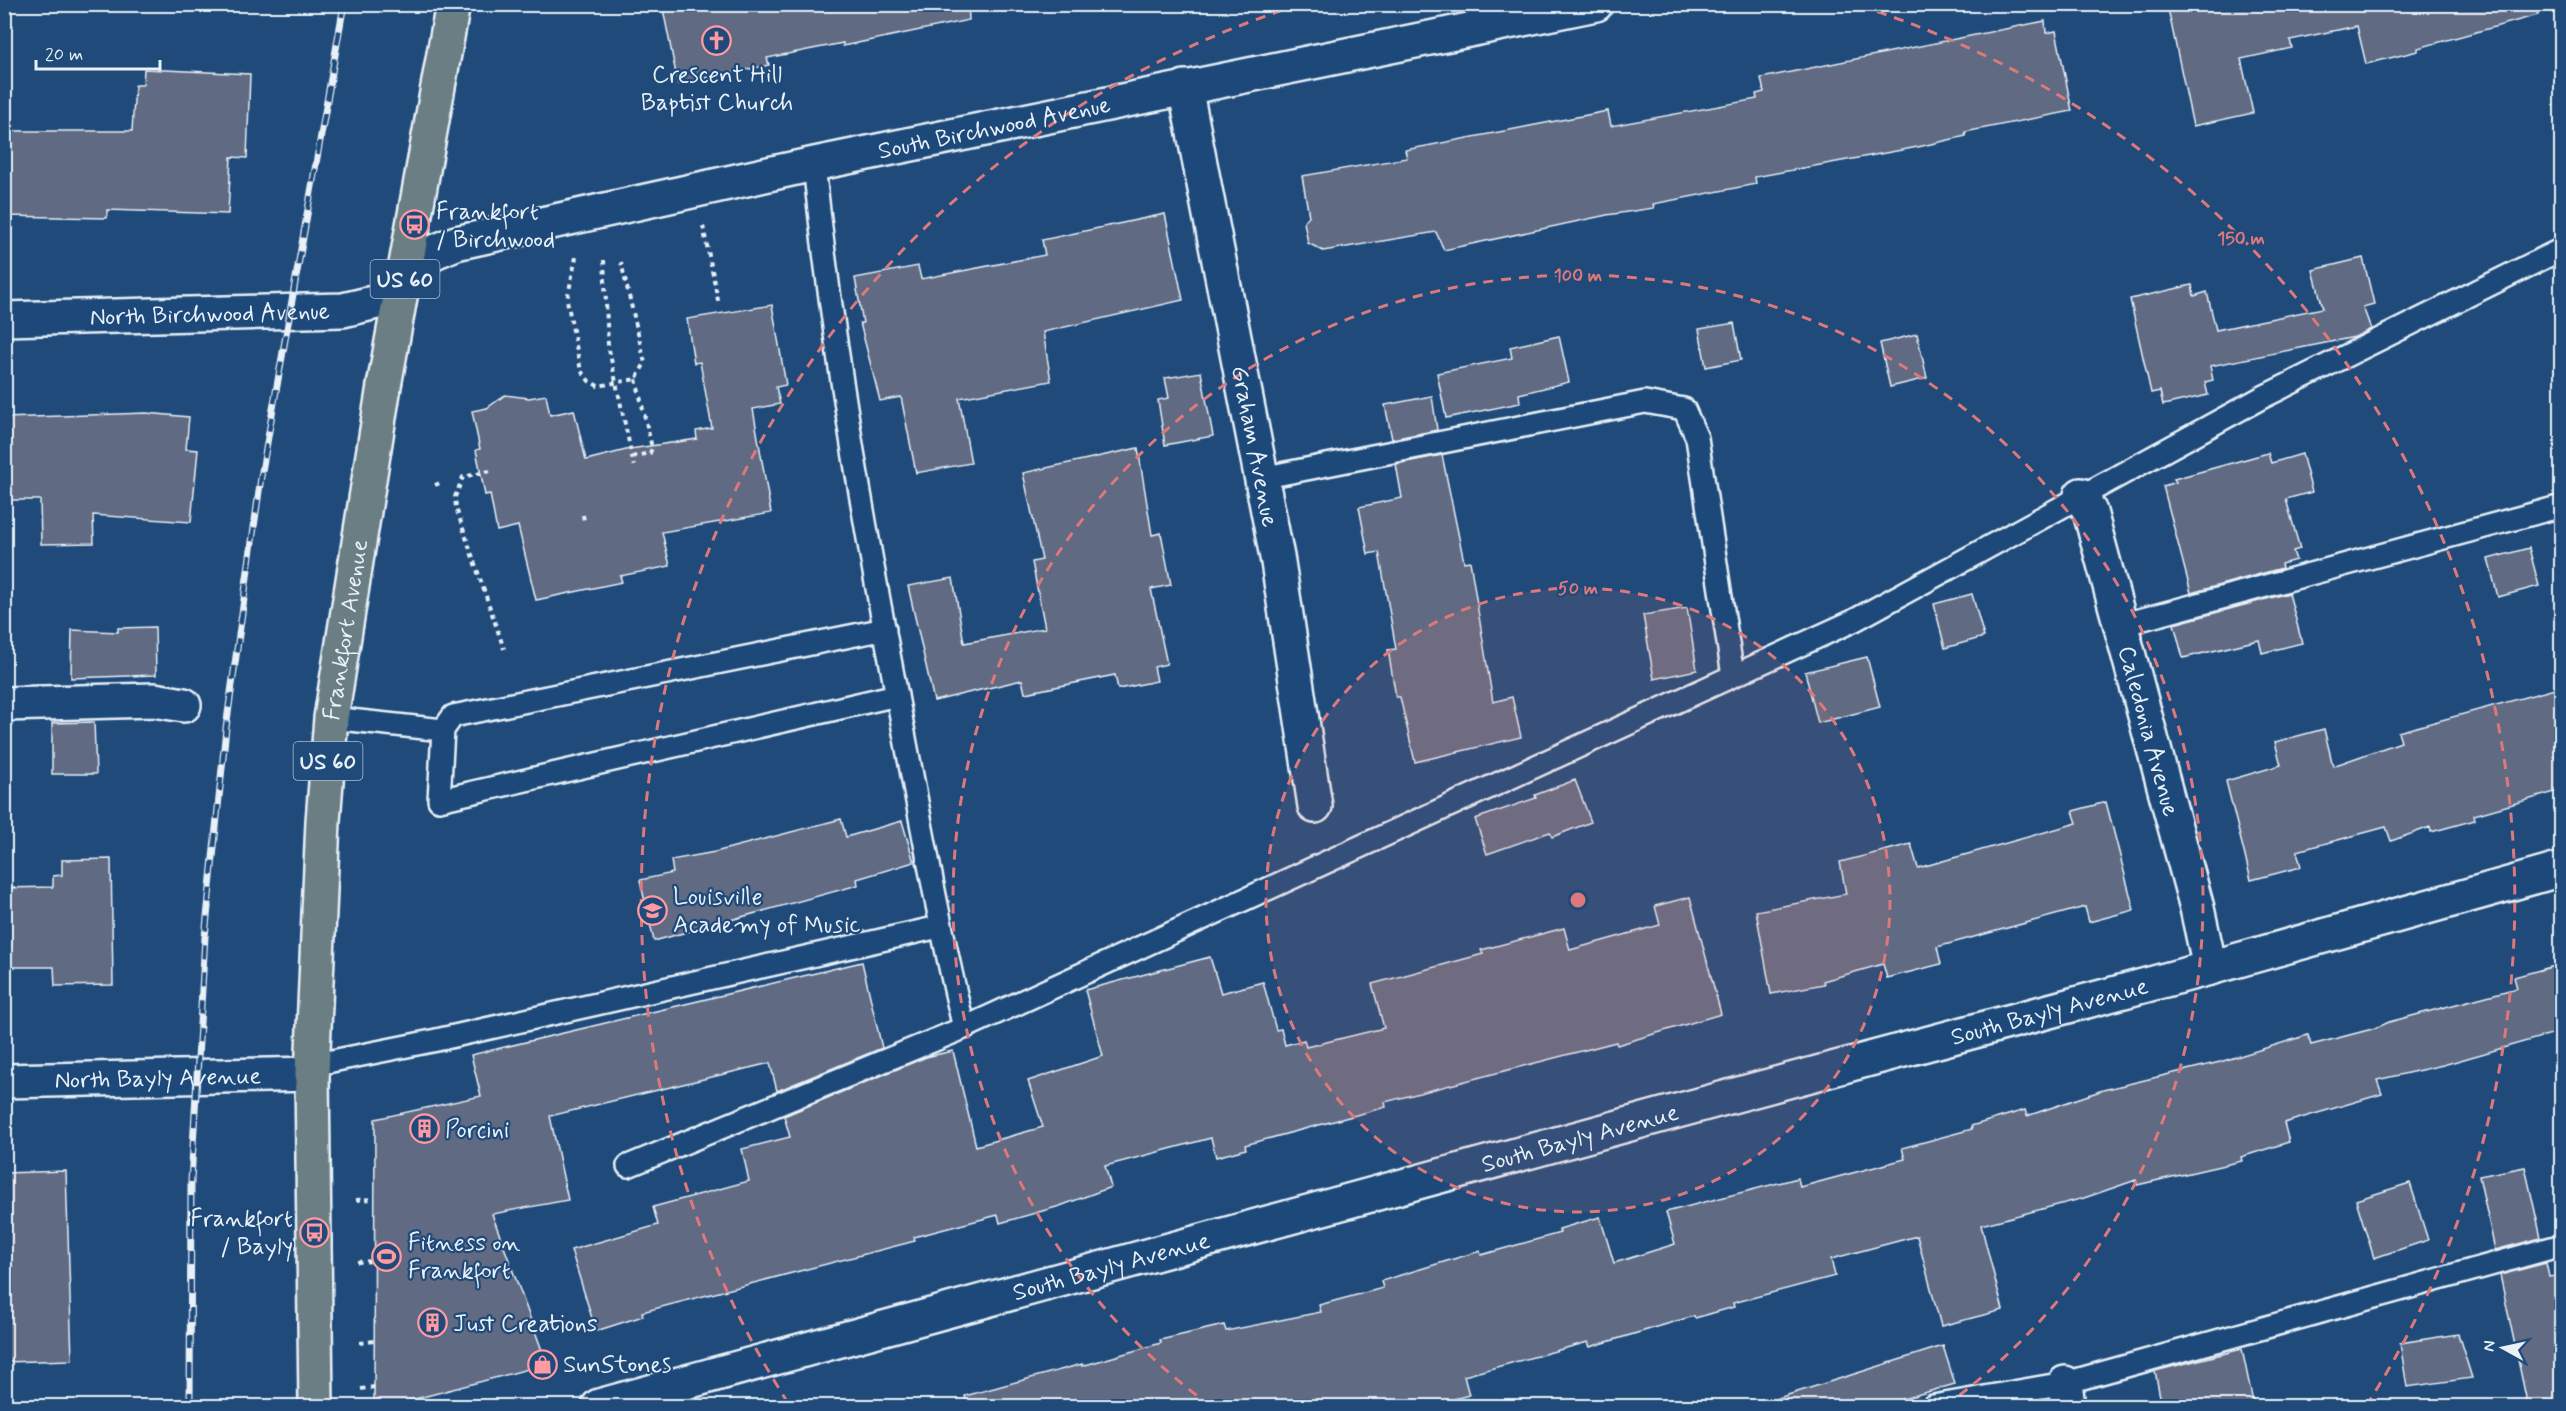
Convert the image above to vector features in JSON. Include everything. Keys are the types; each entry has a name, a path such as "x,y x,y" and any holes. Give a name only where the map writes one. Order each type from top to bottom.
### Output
{"main road":[{"name":"Frankfort Avenue","path":"316,1407 312,1070 323,821 331,718 384,386 405,280 453,4"}],"street":[{"name":"South Birchwood Avenue","path":"405,280 434,252 456,243 814,164 1596,4"},
{"name":"Graham Avenue","path":"1185,87 1278,562 1315,806"},
{"name":"North Birchwood Avenue","path":"4,319 343,310 377,302 405,280"},
{"name":"Caledonia Avenue","path":"2081,495 2090,512 2121,625 2197,908 2210,969"},
{"path":"4,704 154,700 184,705"},
{"name":"South Bayly Avenue","path":"599,1407 1742,1093 2210,969 2562,869"},
{"name":"North Bayly Avenue","path":"4,1081 312,1070"}],"lane":[{"path":"814,164 850,431 939,927 963,1028"},
{"path":"628,1166 963,1028 1853,621 2261,398 2562,249"},
{"path":"1261,478 1645,402 1684,409 1698,438 1733,676"},
{"path":"2121,625 2562,506"},
{"path":"885,629 453,716 443,730 439,800 897,695"},
{"path":"331,718 443,730"},
{"path":"312,1070 939,927"},
{"path":"1933,1407 2066,1395 2562,1245"}],"path":[{"path":"702,222 719,305"},
{"path":"576,257 567,300 581,371 589,381 598,386 636,379 642,370 645,353 621,262"},
{"path":"604,260 607,335 615,384 634,466"},
{"path":"632,458 650,453 652,448 636,379"},
{"path":"490,471 464,477 454,502 504,649"},
{"path":"583,515 584,521"},
{"path":"356,1200 373,1199"},
{"path":"357,1262 373,1261"},
{"path":"360,1343 374,1341"},
{"path":"361,1389 375,1387"}],"building":[{"name":"Crescent Hill Baptist Church","path":"662,4 968,4 969,20 843,46 843,43 767,58 769,65 678,84"},
{"path":"2167,4 2536,4 2538,15 2366,64 2357,26 2290,40 2292,48 2241,59 2253,113 2193,126"},
{"path":"2045,21 2046,33 2056,31 2072,111 1965,132 1966,136 1918,147 1755,177 1756,184 1653,204 1654,208 1607,215 1444,250 1436,232 1323,251 1308,243 1304,222 1309,216 1302,176 1407,158 1405,150 1608,111 1611,126 1757,99 1756,94 1764,92 1761,78"},
{"path":"144,69 250,74 247,158 231,157 228,214 107,210 107,218 4,216 4,131 132,131 135,85 143,85"},
{"path":"1165,214 1183,300 1043,332 1051,381 959,398 971,463 916,473 901,397 880,401 860,323 863,323 855,278 918,266 921,279 1045,255 1042,240"},
{"path":"2363,258 2374,304 2363,307 2371,329 2355,337 2210,366 2213,380 2205,382 2208,395 2163,405 2160,391 2151,393 2130,299 2192,285 2194,296 2207,292 2216,330 2323,308 2313,270"},
{"path":"772,305 786,385 776,387 780,404 753,409 771,513 662,532 670,566 620,576 622,582 536,600 518,526 497,531 490,494 485,495 476,450 480,449 472,411 487,408 505,395 529,398 546,395 550,415 574,410 586,460 630,449 697,439 696,431 712,428 700,362 694,363 687,319"},
{"path":"1734,323 1741,360 1706,367 1699,329"},
{"path":"1917,334 1927,378 1890,387 1880,343"},
{"path":"1559,336 1569,382 1519,394 1520,403 1446,418 1437,373 1512,358 1510,347"},
{"path":"1201,372 1213,436 1165,445 1158,400 1169,398 1165,378"},
{"path":"1432,396 1437,430 1392,439 1385,405"},
{"path":"146,413 189,417 186,449 198,450 191,522 93,515 94,543 41,544 40,500 5,500 4,418"},
{"path":"1138,448 1152,535 1161,533 1171,585 1151,589 1167,664 1154,667 1157,681 1118,689 1115,675 1025,693 1022,680 934,701 908,586 953,578 964,643 1045,628 1032,562 1042,560 1023,473"},
{"path":"2268,453 2271,463 2302,454 2312,492 2286,499 2300,549 2293,551 2296,560 2281,564 2282,568 2191,593 2163,486 2176,482 2174,479"},
{"path":"1442,455 1464,562 1470,561 1493,702 1512,697 1521,737 1415,762 1400,697 1396,697 1388,650 1396,649 1379,552 1368,554 1359,507 1402,498 1396,464"},
{"path":"2529,548 2539,586 2498,597 2488,559"},
{"path":"2289,593 2302,643 2262,653 2259,640 2183,658 2174,624"},
{"path":"1972,594 1984,637 1945,648 1934,604"},
{"path":"1687,608 1697,670 1654,679 1643,615"},
{"path":"155,627 156,675 71,678 72,630 118,632 118,628"},
{"path":"1867,657 1880,707 1818,723 1805,672"},
{"path":"2562,687 2562,790 2474,815 2475,820 2431,832 2430,827 2391,841 2386,827 2297,851 2301,867 2251,880 2226,781 2281,765 2275,742 2324,729 2333,766 2401,742 2398,732"},
{"path":"94,722 96,774 52,774 52,723"},
{"path":"1575,780 1591,822 1552,837 1550,832 1487,854 1475,819 1536,798 1535,795"},
{"path":"2106,802 2134,910 2089,922 2085,907 1937,947 1941,964 1887,978 1883,964 1823,981 1824,984 1771,994 1756,911 1846,894 1840,862 1911,844 1918,868 2077,823 2073,811"},
{"path":"841,819 846,837 902,821 914,862 857,879 858,885 654,941 640,880 673,873 671,860 715,852"},
{"path":"111,859 113,985 55,986 54,967 4,967 4,888 53,887 53,876 62,875 62,860"},
{"path":"1690,897 1721,1014 1617,1045 1616,1042 1385,1102 1386,1107 1245,1145 1246,1149 1216,1157 1211,1138 1105,1166 1111,1187 1060,1206 1000,1223 998,1215 914,1237 915,1241 642,1312 643,1316 596,1331 571,1250 658,1225 653,1207 749,1181 742,1149 790,1137 784,1116 926,1057 953,1051 976,1146 1043,1127 1028,1081 1103,1056 1085,990 1210,957 1221,993 1263,982 1276,1030 1281,1029 1285,1045 1304,1040 1306,1047 1384,1028 1372,984 1483,954 1481,950 1564,928 1570,950 1660,925 1655,906"},
{"path":"862,962 882,1048 777,1091 770,1063 550,1116 568,1200 492,1214 547,1364 385,1407 374,1407 375,1119 481,1096 471,1055"},
{"path":"2562,964 2562,1031 2443,1065 2377,1080 2382,1094 2284,1123 2289,1142 2241,1157 2242,1161 2137,1185 2136,1180 2084,1198 1981,1225 2003,1310 1941,1326 1917,1236 1831,1259 1835,1276 1733,1303 1734,1307 1695,1318 1694,1316 1590,1347 1588,1342 1464,1376 1469,1395 1425,1407 967,1407 965,1396 1082,1364 1082,1366 1161,1343 1160,1340 1224,1325 1226,1331 1321,1312 1319,1305 1383,1288 1381,1281 1480,1251 1481,1255 1560,1233 1559,1229 1600,1217 1614,1263 1675,1244 1666,1212 1798,1178 1800,1187 1905,1159 1902,1148 1972,1129 1971,1126 2025,1110 2027,1116 2103,1090 2220,1062 2308,1035 2311,1045 2376,1028 2389,1022 2517,988 2514,977"},
{"path":"2525,1167 2541,1238 2495,1250 2479,1176"},
{"path":"66,1171 72,1360 4,1362 4,1173"},
{"path":"2410,1183 2428,1240 2374,1258 2356,1200"},
{"path":"2546,1263 2549,1277 2562,1275 2562,1407 2528,1407 2500,1275"},
{"path":"2458,1334 2472,1378 2407,1387 2400,1343"},
{"path":"1943,1346 1955,1384 1875,1407 1776,1407 1775,1399"},
{"path":"2242,1349 2254,1407 2162,1407 2155,1371"}],"railway":[{"path":"190,1406 191,1181 205,937 226,728 261,477 344,4"}],"place":[{"name":"Crescent Hill Baptist Church","path":"717,41"},
{"name":"Frankfort / Birchwood","path":"415,225"},
{"name":"Louisville Academy of Music","path":"652,910"},
{"name":"Porcini","path":"424,1129"},
{"name":"Frankfort / Bayly","path":"314,1232"},
{"name":"Fitness on Frankfort","path":"387,1256"},
{"name":"Just Creations","path":"432,1323"},
{"name":"SunStones","path":"542,1364"}]}
